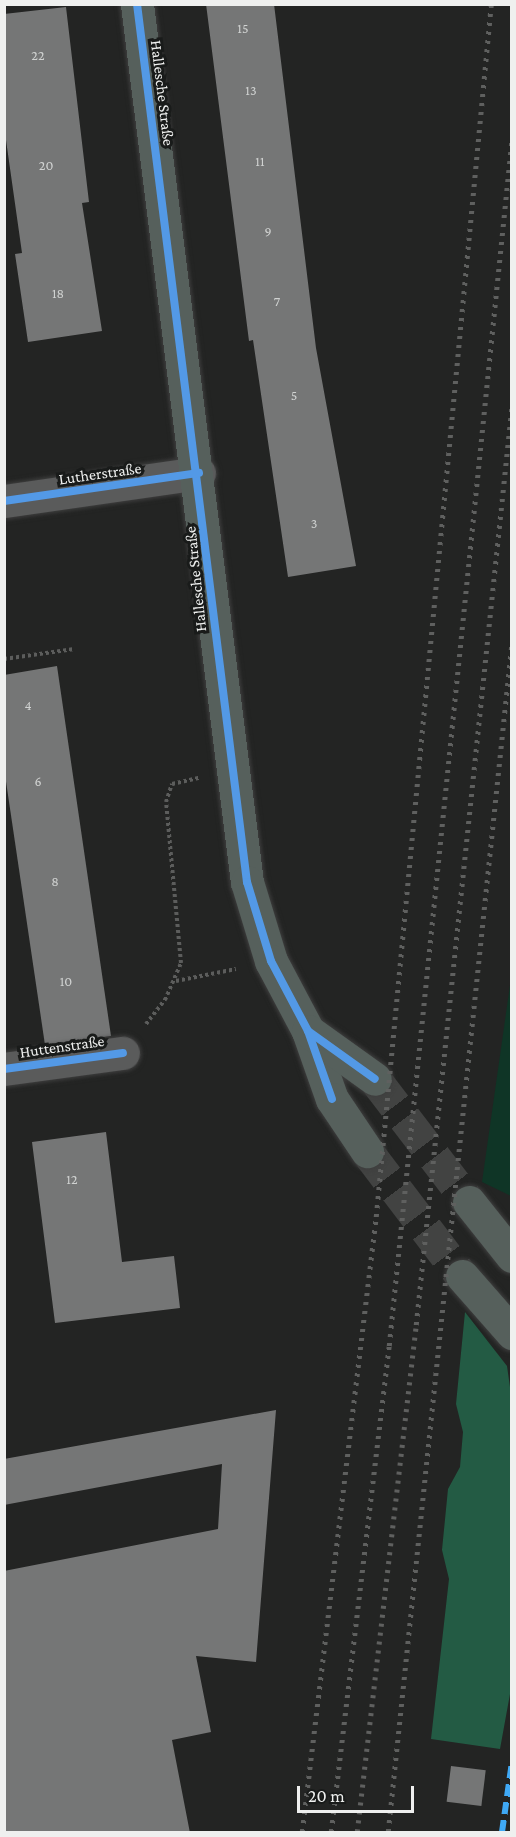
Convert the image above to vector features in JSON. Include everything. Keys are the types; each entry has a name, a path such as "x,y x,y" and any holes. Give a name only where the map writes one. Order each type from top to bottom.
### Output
{"main road":[{"name":"Hallesche Straße","path":"137,4 199,473 231,774 255,918 272,961 308,1031 332,1099 367,1151"},
{"name":"Hallesche Straße","path":"308,1031 375,1079"},
{"path":"469,1202 505,1237"},
{"path":"462,1275 512,1333"}],"street":[{"name":"Lutherstraße","path":"4,501 199,473"},
{"name":"Huttenstraße","path":"4,1069 123,1053"}],"path":[{"path":"4,659 74,649"},
{"path":"123,1053 175,981 181,937 165,823 168,791 177,781 231,774"},
{"path":"175,981 226,971"}],"green space":[{"path":"511,978 512,1196 482,1182"},
{"path":"465,1312 507,1366 511,1394 512,1683 500,1749 431,1739 449,1579 442,1550 448,1489 460,1467 463,1432 456,1404"}],"building":[{"path":"206,4 274,4 316,348 356,566 288,577 253,340 249,341"},
{"path":"66,7 89,202 82,203 102,331 28,342 15,254 22,253 4,126 4,14"},
{"path":"57,666 111,1036 45,1045 4,768 4,675"},
{"path":"106,1132 122,1262 174,1256 180,1308 55,1323 32,1142"},
{"path":"276,1410 256,1662 196,1656 211,1732 172,1740 190,1833 4,1833 4,1571 218,1529 222,1464 4,1505 4,1459"},
{"path":"451,1766 486,1770 481,1806 447,1802"}],"tunnel":[{"path":"375,1079 469,1202"},
{"path":"367,1151 462,1276"}],"railway":[{"path":"302,1832 376,1217 491,4"},
{"path":"331,1832 389,1346 512,138"},
{"path":"357,1832 416,1325 512,404"},
{"path":"388,1832 512,641"}],"marked path":[{"path":"502,1832 512,1762"}],"cycle path":[{"path":"137,4 247,882 271,961 308,1031 332,1099"},
{"path":"4,501 199,473"},
{"path":"308,1031 375,1079"},
{"path":"4,1069 123,1053"}]}
